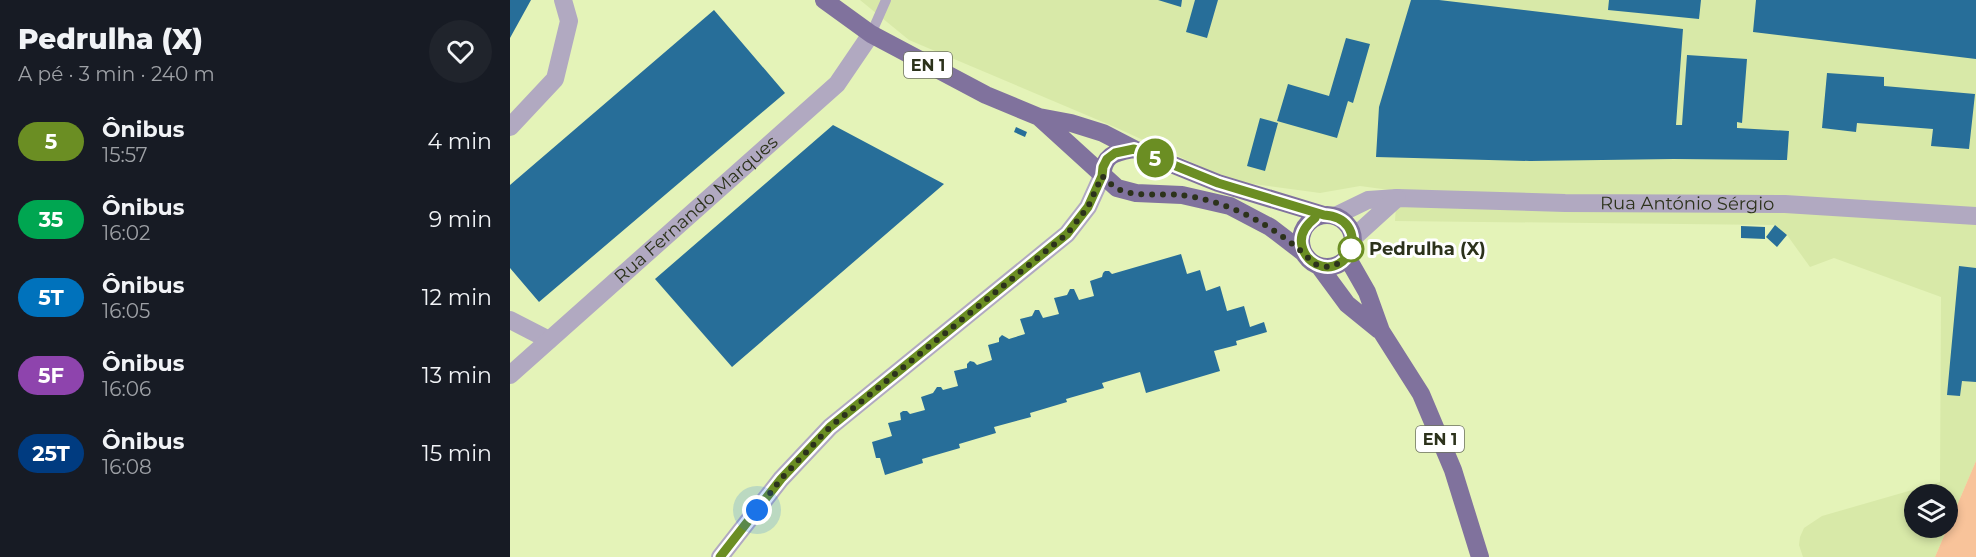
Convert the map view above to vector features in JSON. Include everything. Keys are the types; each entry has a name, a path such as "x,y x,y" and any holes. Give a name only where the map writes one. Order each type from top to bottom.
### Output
{"main road":[{"name":"EN 1","path":"824,0 870,34 986,95 1039,117 1071,123 1103,133 1134,149 1218,183 1330,215"},
{"name":"EN 1","path":"1039,117 1117,188 1136,193 1182,195 1230,206 1270,226 1304,253 1310,261 1319,266 1347,304 1381,331"},
{"path":"1102,176 1107,159 1115,153 1134,149"},
{"path":"1304,253 1301,243 1302,233 1307,224 1315,218 1330,215 1343,220 1350,228 1353,238 1352,248 1339,264 1319,266"},
{"name":"EN 1","path":"1347,257 1366,292 1381,331 1421,394 1453,470 1480,557"}],"street":[{"path":"510,127 555,79 569,21 563,0"},
{"name":"Rua Fernando Marques","path":"510,375 837,84 870,34"},
{"path":"720,557 781,479 830,427 1067,234 1088,207 1102,176"},
{"path":"1353,238 1397,198"},
{"name":"Rua António Sérgio","path":"1330,215 1368,200 1397,198 1785,204 1976,216"},
{"path":"510,320 549,340"}],"lane":[{"path":"870,34 886,0"}],"shaded area":[{"path":"860,0 1976,0 1976,461 1958,503 1958,484 1933,484 1940,482 1941,297 1834,258 1810,267 1787,235 1775,225 1395,221 1397,191 1360,186 1320,193 1232,181 1117,128 909,40"},
{"path":"1976,461 1976,557 1935,557 1943,538 1958,538 1958,503"},
{"path":"1904,492 1904,538 1943,538 1935,557 1803,557 1799,545 1804,528 1822,516"}],"building":[{"path":"510,0 531,0 510,38"},
{"path":"1158,0 1182,0 1181,7"},
{"path":"1195,0 1218,0 1207,38 1186,32"},
{"path":"1411,0 1439,0 1683,29 1676,125 1682,125 1687,55 1747,59 1742,123 1737,122 1737,128 1789,131 1787,160 1530,161 1376,157 1379,107"},
{"path":"1609,0 1701,0 1699,19 1608,10"},
{"path":"1756,0 1976,0 1976,59 1753,32"},
{"path":"714,10 785,93 539,302 510,268 510,185"},
{"path":"1346,38 1370,44 1353,103 1348,101 1337,138 1277,121 1288,84 1329,96"},
{"path":"1827,73 1884,77 1884,86 1975,94 1969,149 1931,146 1933,129 1857,123 1856,132 1822,128"},
{"path":"1260,118 1278,123 1265,171 1247,166"},
{"path":"833,125 944,184 732,367 655,279"},
{"path":"1016,127 1027,132 1025,137 1014,132"},
{"path":"1775,225 1787,235 1777,247 1766,237"},
{"path":"1741,226 1765,227 1765,239 1741,238"},
{"path":"1181,254 1187,274 1200,270 1206,291 1220,286 1227,311 1244,306 1250,327 1264,322 1267,332 1236,341 1237,345 1214,351 1220,371 1146,393 1140,372 1102,383 1104,388 1030,413 1031,417 994,427 996,433 959,444 960,448 922,459 923,463 885,475 880,458 876,458 872,442 892,436 888,423 901,420 900,413 903,411 910,414 925,410 921,397 933,393 937,387 943,390 958,386 954,371 967,368 970,361 977,365 992,360 988,345 999,342 1002,335 1009,339 1025,334 1020,319 1032,316 1035,310 1039,310 1043,318 1059,314 1054,298 1067,295 1070,289 1074,289 1079,300 1094,296 1090,281 1102,277 1105,271 1112,274"},
{"path":"1959,266 1976,268 1976,382 1962,381 1960,396 1947,395"}],"bus line":[{"name":"5","path":"720,557 781,479 830,427 1067,234 1088,207 1102,176 1103,167 1107,159 1115,153 1134,149 1218,183 1324,215 1335,216 1343,220 1350,228 1353,238 1352,248 1339,264 1319,266 1310,261 1304,253 1301,243 1302,233 1307,224 1315,218"}],"place":[{"name":"Pedrulha (X)","path":"1351,249"}],"route":[{"path":"757,510 781,479 830,427 1067,234 1088,207 1102,176 1117,188 1136,193 1182,195 1230,206 1270,226 1304,253 1310,261 1319,266 1339,264 1347,257 1351,249"}]}
